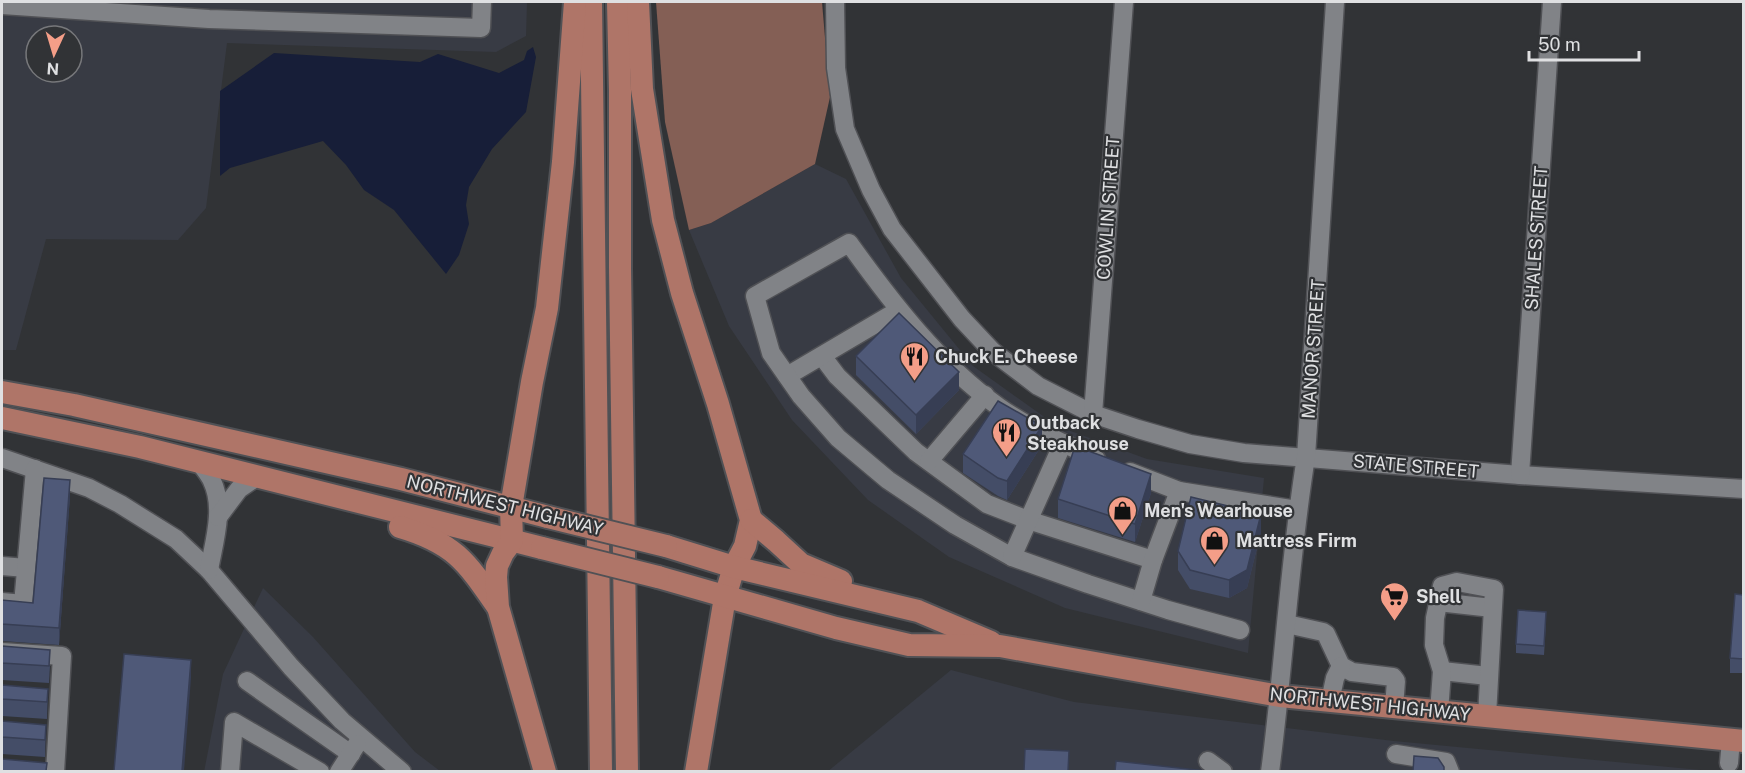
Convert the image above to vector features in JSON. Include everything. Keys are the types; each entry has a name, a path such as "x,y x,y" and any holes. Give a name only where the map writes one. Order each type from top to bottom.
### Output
{"main road":[{"path":"545,771 498,607 496,577 497,566 512,541 510,507 547,308 563,162 575,2"},
{"path":"591,2 601,771"},
{"path":"618,2 627,771"},
{"path":"638,2 642,89 663,220 682,293 718,404 751,520 745,546 734,567 725,597 696,771"},
{"name":"NORTHWEST HIGHWAY","path":"2,392 74,405 401,479 666,546 734,567 918,611 1000,646"},
{"name":"NORTHWEST HIGHWAY","path":"2,418 93,436 199,461 658,577 836,628 909,645 1000,646 1280,696 1737,740"},
{"path":"325,493 383,522 423,534 450,548 471,568 498,607"},
{"path":"751,520 801,564 918,611"}],"street":[{"path":"2,6 218,19 481,28 482,2"},
{"name":"STATE STREET","path":"835,2 836,68 845,129 870,190 892,229 962,319 992,351 1038,386 1093,414 1138,429 1190,444 1244,453 1520,475 1743,489"},
{"name":"COWLIN STREET","path":"1093,414 1124,2"},
{"name":"MANOR STREET","path":"1270,771 1280,696 1297,510 1306,457 1335,2"},
{"name":"SHALES STREET","path":"1520,475 1552,2"},
{"path":"1240,630 1141,601 1012,556 955,525 888,480 838,438 801,396 771,353 755,296 849,243 899,310 927,342 966,381 1000,408 1096,460 1179,491 1297,510"},
{"path":"788,376 899,310"},
{"path":"822,356 837,376 916,452 987,504 1028,520 1154,560"},
{"path":"929,461 984,395"},
{"path":"1012,556 1063,443"},
{"path":"2,458 89,488 120,504 176,539 209,570 291,667 342,721 402,771"},
{"path":"199,461 212,480 216,493 218,517 209,570"},
{"path":"2,602 23,604 35,469"},
{"path":"218,517 239,489 258,476"},
{"path":"1141,601 1179,491"},
{"path":"2,566 26,568"},
{"path":"1438,712 1442,671 1434,645 1435,618 1442,586 1456,582 1494,589 1487,716"},
{"path":"1287,624 1326,634 1341,666 1352,672 1393,677 1396,681 1394,707"},
{"path":"2,652 62,656 54,695 57,731 55,770 34,767"},
{"path":"1330,701 1335,678 1341,666"},
{"path":"1442,671 1488,676"},
{"path":"247,681 351,754"},
{"path":"230,771 234,722 320,771"},
{"path":"35,729 57,731"},
{"path":"339,771 362,738"},
{"path":"1728,768 1737,740"},
{"path":"1396,754 1446,762 1450,771"},
{"path":"1208,761 1223,771"}],"shaded area":[{"path":"2,2 527,2 526,36 496,52 227,43 206,208 178,240 46,239 16,350 2,350"},
{"path":"656,2 822,2 830,97 815,164 711,223 689,230 665,122"},
{"path":"815,164 846,179 901,278 973,366 1057,426 1147,459 1264,478 1248,653 1065,608 949,557 868,500 792,420 729,326 689,230 711,223"},
{"path":"263,588 313,637 415,752 440,771 204,772 223,674"},
{"path":"951,670 1074,702 1394,741 1711,771 827,772"}],"water":[{"path":"533,47 536,57 526,112 492,149 469,187 466,205 469,224 459,255 446,274 394,210 364,190 346,165 323,141 230,168 220,176 220,91 274,53 420,62 438,54 499,73 524,60 527,51"}],"building":[{"path":"899,313 959,372 916,415 856,356"},
{"path":"998,401 1042,426 1007,481 998,478 963,454"},
{"path":"1075,446 1151,474 1135,524 1058,499"},
{"path":"44,478 70,480 59,628 2,624 2,600 33,603"},
{"path":"1191,497 1261,514 1247,570 1229,580 1190,570 1178,551"},
{"path":"1735,594 1743,595 1743,659 1730,658"},
{"path":"1518,610 1546,612 1544,646 1516,644"},
{"path":"2,646 50,650 49,666 2,663"},
{"path":"124,654 191,660 182,771 114,771"},
{"path":"2,685 48,689 47,702 2,699"},
{"path":"2,721 46,725 45,740 2,737"},
{"path":"1025,749 1069,751 1068,771 1024,771"},
{"path":"1414,756 1438,758 1444,771 1413,771"},
{"path":"2,759 47,763 46,771 2,771"},
{"path":"1116,761 1206,771 1115,771"}],"place":[{"name":"Chuck E. Cheese","path":"914,382"},
{"name":"Outback Steakhouse","path":"1006,458"},
{"name":"Men's Wearhouse","path":"1123,536"},
{"name":"Mattress Firm","path":"1215,566"},
{"name":"Shell","path":"1395,622"}]}
